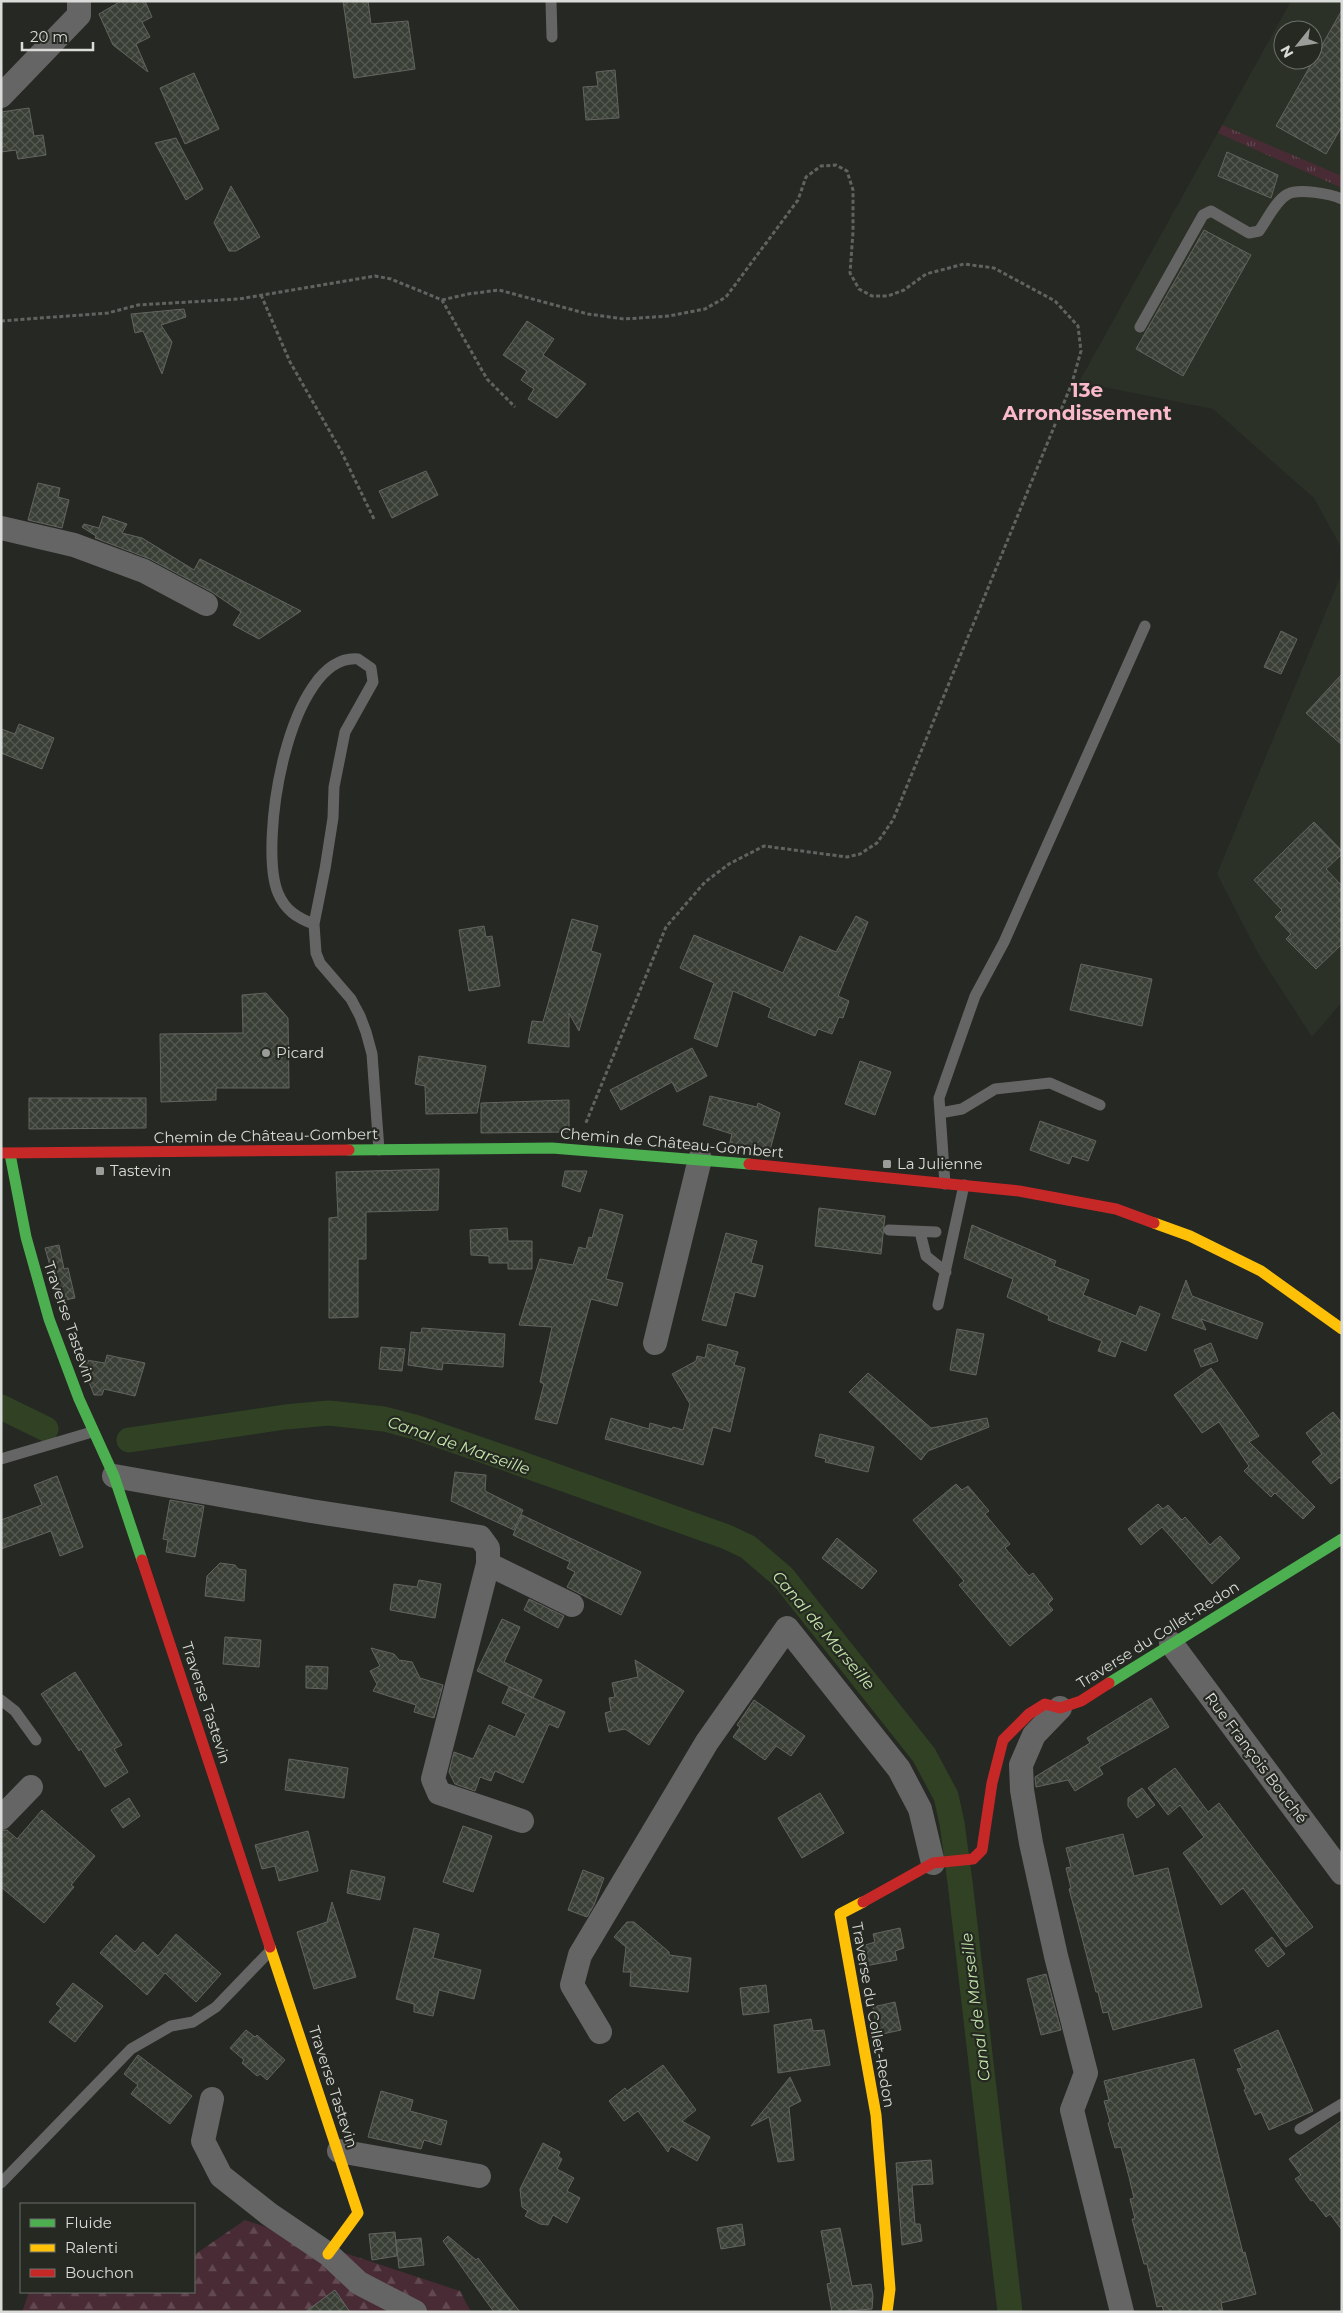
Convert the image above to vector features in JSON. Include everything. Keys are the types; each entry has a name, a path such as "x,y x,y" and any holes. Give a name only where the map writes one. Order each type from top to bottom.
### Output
{"street":[{"path":"1,96 79,15 79,1"},
{"path":"1,528 74,545 144,571 206,604"},
{"name":"Chemin de Château-Gombert","path":"6,1154 575,1149 700,1159 1019,1191 1116,1209 1190,1236 1261,1271 1314,1307 1342,1329"},
{"name":"Traverse Tastevin","path":"6,1154 36,1281 92,1432 114,1476 358,2213 328,2254"},
{"path":"655,1343 700,1159"},
{"name":"Chemin de Château-Gombert","path":"1314,1307 1342,1321"},
{"path":"114,1476 311,1511 480,1538 488,1548 488,1564 433,1779 439,1793 522,1821"},
{"name":"Traverse du Collet-Redon","path":"887,2312 890,2288 876,2115 840,1914 933,1863 974,1858 982,1850 992,1783 1003,1740 1029,1714 1045,1704 1060,1708 1080,1701 1342,1539"},
{"path":"488,1564 572,1605"},
{"path":"600,2032 572,1985 580,1955 707,1742 787,1628 899,1769 920,1808 933,1863"},
{"name":"Rue François Bouché","path":"1171,1643 1342,1874"},
{"path":"1060,1708 1034,1734 1021,1765 1022,1790 1031,1843 1050,1928 1086,2073 1072,2110 1122,2312"},
{"path":"1,1818 31,1787"},
{"path":"212,2100 203,2141 221,2176 269,2214 328,2254 359,2282 415,2312"},
{"path":"339,2151 479,2176"}],"lane":[{"path":"551,1 552,37"},
{"path":"1140,327 1203,215 1211,211 1249,232 1259,231 1281,199 1289,193 1326,193 1342,199"},
{"path":"945,1184 939,1098 975,996 1004,942 1145,626"},
{"path":"314,924 298,918 285,906 274,881 273,859 278,781 291,732 306,697 317,682 334,666 341,661 358,659 371,668 374,682 345,732 334,787 333,818 314,924 316,953 320,963 351,1000 366,1032 372,1054 379,1150"},
{"path":"940,1113 962,1109 995,1090 1050,1083 1100,1105"},
{"path":"938,1305 964,1185"},
{"path":"889,1230 936,1232"},
{"path":"920,1232 926,1256 946,1272"},
{"path":"1,1459 92,1432"},
{"path":"1,1700 15,1711 36,1740"},
{"path":"1,2183 131,2049 171,2026 193,2022 216,2007 272,1949"},
{"path":"1300,2129 1342,2104"}],"path":[{"path":"1,321 108,313 138,305 239,299 375,276 391,279 442,300 499,290 588,314 624,319 669,316 705,309 726,297 798,200 806,177 821,166 836,165 847,172 853,190 853,232 850,273 859,289 872,296 888,296 904,290 926,274 964,264 994,268 1055,301 1078,326 1081,351 1072,383 893,820 877,843 860,854 847,857 764,846 729,864 705,882 666,927 575,1149"},
{"path":"261,295 290,362 341,451 374,519"},
{"path":"442,300 487,379 514,407"}],"shaded area":[{"path":"1291,1 1342,1 1342,549 1314,498 1213,409 1079,382 1273,33 1273,70 1323,70 1323,20 1280,20"},
{"path":"1342,573 1342,1002 1312,1037 1259,955 1217,874"}],"green space":[{"path":"1222,125 1342,176 1342,188 1218,133"},
{"path":"245,2220 460,2291 471,2312 22,2312 29,2293 195,2293 195,2254"}],"building":[{"path":"121,1 145,1 152,17 142,22 150,37 136,44 148,72 113,45 99,14"},
{"path":"343,1 368,1 371,24 408,21 415,69 354,78"},
{"path":"1342,10 1342,126 1326,154 1276,126 1308,70 1323,70 1323,43"},
{"path":"615,70 619,118 586,120 583,87 598,86 596,72"},
{"path":"194,73 219,129 185,144 160,88"},
{"path":"29,108 34,136 43,135 46,155 18,159 16,150 1,152 1,112"},
{"path":"176,138 203,189 186,200 155,143"},
{"path":"1227,152 1278,175 1271,198 1218,176"},
{"path":"231,186 260,237 236,251 229,251 214,223"},
{"path":"1204,230 1251,255 1183,376 1136,349"},
{"path":"184,309 186,317 161,325 172,342 162,374 143,331 135,333 131,314"},
{"path":"527,321 554,339 543,355 586,384 557,418 528,399 534,389 521,380 527,371 503,355"},
{"path":"426,471 438,495 392,518 379,491"},
{"path":"38,483 60,488 58,497 69,500 62,528 28,520"},
{"path":"103,516 127,524 122,533 142,538 194,570 200,559 301,611 259,639 233,625 241,612 212,592 150,559 95,538 96,536 82,527 84,524 99,528"},
{"path":"1281,631 1297,639 1281,674 1264,667"},
{"path":"1342,674 1342,745 1306,713"},
{"path":"19,724 54,738 42,769 1,753 1,729 15,734"},
{"path":"1314,822 1342,851 1342,854 1326,869 1342,886 1342,944 1316,969 1286,939 1291,934 1275,917 1282,910 1254,880"},
{"path":"856,916 868,922 838,996 849,1001 843,1018 839,1017 832,1034 818,1029 815,1036 768,1017 771,1008 733,991 717,1047 694,1038 714,983 680,968 694,935 783,973 800,936 836,952"},
{"path":"572,919 598,926 591,951 601,954 579,1031 569,1013 569,1047 528,1043 532,1021 543,1022"},
{"path":"484,926 486,937 492,936 500,986 469,991 459,930"},
{"path":"1081,964 1152,979 1142,1026 1070,1010"},
{"path":"266,993 288,1018 289,1088 216,1088 216,1100 161,1102 160,1034 243,1033 242,995"},
{"path":"692,1048 707,1076 677,1092 672,1082 621,1110 610,1090"},
{"path":"419,1056 486,1066 477,1113 426,1114 425,1086 415,1084"},
{"path":"860,1061 891,1072 875,1115 845,1104"},
{"path":"710,1096 757,1107 758,1103 780,1113 770,1150 729,1146 732,1134 703,1125"},
{"path":"29,1098 146,1098 146,1128 29,1129"},
{"path":"569,1100 569,1132 481,1133 481,1103"},
{"path":"1040,1121 1096,1141 1088,1161 1072,1156 1069,1164 1030,1150"},
{"path":"439,1169 438,1210 366,1212 366,1259 358,1259 358,1317 329,1318 329,1218 338,1217 336,1172"},
{"path":"565,1171 587,1171 580,1192 562,1186"},
{"path":"819,1208 885,1216 881,1254 815,1246"},
{"path":"600,1209 623,1215 606,1279 623,1283 617,1306 591,1299 557,1424 535,1419 544,1384 540,1382 552,1327 519,1325 540,1259 573,1265 579,1247 586,1249 589,1237 592,1238"},
{"path":"972,1225 1056,1261 1054,1266 1089,1280 1083,1295 1136,1316 1140,1306 1160,1314 1146,1351 1121,1341 1115,1357 1098,1351 1102,1341 1048,1320 1049,1316 1007,1297 1013,1279 964,1258"},
{"path":"507,1228 508,1241 532,1241 532,1269 508,1269 508,1263 489,1263 489,1256 471,1255 470,1230"},
{"path":"726,1233 757,1241 751,1263 763,1266 755,1297 735,1292 726,1326 702,1320"},
{"path":"59,1245 64,1269 68,1268 75,1298 60,1301 45,1248"},
{"path":"1186,1280 1192,1296 1263,1323 1257,1339 1201,1319 1206,1330 1172,1318"},
{"path":"422,1328 505,1334 503,1367 443,1363 442,1370 408,1365 411,1332 421,1333"},
{"path":"957,1329 984,1334 976,1375 950,1370"},
{"path":"1211,1343 1218,1361 1201,1367 1194,1350"},
{"path":"708,1344 738,1352 734,1365 745,1368 730,1432 713,1427 703,1465 605,1439 611,1418 649,1429 650,1423 683,1430 690,1404 672,1374 696,1361 697,1356 705,1358"},
{"path":"381,1347 405,1349 402,1371 379,1369"},
{"path":"107,1355 145,1363 135,1396 104,1389 102,1395 94,1395 80,1359 105,1363"},
{"path":"1211,1368 1259,1436 1249,1442 1315,1507 1303,1519 1275,1493 1271,1497 1244,1471 1249,1466 1219,1422 1202,1433 1174,1395"},
{"path":"868,1373 931,1428 987,1418 989,1427 928,1451 921,1460 849,1392"},
{"path":"1333,1412 1342,1423 1342,1480 1340,1477 1331,1484 1312,1462 1322,1454 1306,1433"},
{"path":"820,1434 874,1447 868,1472 825,1462 826,1459 815,1456"},
{"path":"455,1472 486,1475 485,1491 523,1510 514,1530 451,1501"},
{"path":"57,1476 83,1547 60,1556 51,1531 1,1549 1,1520 42,1505 34,1485"},
{"path":"956,1484 962,1490 968,1486 989,1511 985,1514 1010,1544 1005,1548 1029,1576 1033,1573 1053,1599 1048,1604 1053,1610 1010,1646 959,1585 964,1581 913,1520"},
{"path":"170,1500 204,1506 195,1557 166,1552 168,1540 163,1539"},
{"path":"1158,1504 1163,1509 1168,1505 1182,1520 1185,1517 1210,1545 1220,1536 1240,1558 1212,1584 1162,1527 1141,1545 1128,1529"},
{"path":"522,1515 641,1572 621,1615 567,1587 575,1572 567,1568 570,1562 513,1535"},
{"path":"837,1538 877,1571 862,1589 822,1558"},
{"path":"220,1563 235,1565 238,1569 246,1570 244,1601 205,1596 207,1576"},
{"path":"419,1580 441,1584 435,1618 390,1610 394,1584 417,1587"},
{"path":"529,1599 564,1616 558,1628 524,1610"},
{"path":"502,1619 520,1627 504,1662 542,1680 533,1698 477,1671"},
{"path":"225,1637 261,1640 259,1667 223,1664"},
{"path":"371,1648 394,1654 399,1660 412,1662 420,1678 443,1685 434,1718 414,1712 416,1705 373,1691 377,1684 370,1671 380,1666"},
{"path":"635,1660 684,1691 649,1745 625,1729 609,1732 605,1713 611,1711 609,1698 615,1697 612,1683 638,1677"},
{"path":"306,1666 328,1667 327,1689 306,1688"},
{"path":"75,1672 122,1745 114,1749 128,1772 105,1787 81,1749 79,1751 41,1694"},
{"path":"509,1687 565,1712 558,1728 549,1724 523,1783 495,1771 491,1781 480,1777 475,1791 455,1784 449,1772 454,1752 473,1759 489,1725 515,1737 526,1714 502,1703"},
{"path":"1151,1698 1169,1727 1099,1767 1103,1774 1075,1791 1068,1780 1036,1787 1035,1777 1090,1743 1087,1738"},
{"path":"754,1700 805,1736 791,1756 776,1746 765,1760 733,1737 740,1727 737,1725"},
{"path":"289,1759 348,1768 344,1798 285,1790"},
{"path":"1175,1768 1208,1812 1219,1803 1313,1927 1286,1947 1243,1888 1221,1905 1183,1853 1204,1837 1180,1805 1168,1815 1148,1788"},
{"path":"1142,1788 1155,1805 1137,1818 1128,1806 1128,1798"},
{"path":"820,1793 844,1833 802,1858 778,1818"},
{"path":"129,1798 140,1816 123,1828 111,1810"},
{"path":"42,1810 95,1856 71,1885 74,1887 44,1923 1,1887 1,1831 7,1830 17,1839"},
{"path":"463,1826 492,1836 473,1892 443,1882"},
{"path":"308,1831 318,1871 279,1881 275,1866 262,1869 255,1845"},
{"path":"1123,1834 1134,1876 1168,1868 1202,2007 1113,2030 1108,2012 1103,2013 1098,1992 1096,1992 1069,1889 1071,1888 1066,1868 1071,1867 1066,1848"},
{"path":"351,1870 385,1877 380,1900 347,1893"},
{"path":"583,1870 604,1878 594,1905 587,1917 568,1910"},
{"path":"332,1902 356,1977 314,1989 297,1932 327,1922"},
{"path":"627,1922 634,1922 669,1952 669,1955 691,1958 688,1992 630,1986 631,1972 623,1972 626,1947 614,1937"},
{"path":"414,1928 439,1934 433,1958 481,1970 474,1999 439,1990 433,2016 414,2012 414,2004 396,1999"},
{"path":"900,1928 904,1948 895,1951 897,1960 865,1966 862,1946 875,1942 873,1934"},
{"path":"176,1934 221,1974 196,2002 165,1973 147,1995 100,1953 116,1935 135,1952 143,1942 158,1956"},
{"path":"1272,1937 1285,1954 1268,1967 1255,1950"},
{"path":"1046,1974 1061,2030 1041,2035 1027,1979"},
{"path":"73,1983 103,2006 75,2042 49,2022 61,2008 56,2004"},
{"path":"766,1985 769,2012 743,2015 740,1988"},
{"path":"895,2002 901,2030 878,2035 873,2007"},
{"path":"811,2019 813,2031 824,2030 830,2065 778,2073 774,2025"},
{"path":"246,2030 255,2037 257,2035 285,2060 267,2080 260,2074 257,2076 242,2063 244,2060 230,2048"},
{"path":"1278,2030 1313,2111 1269,2130 1261,2112 1255,2115 1244,2090 1246,2089 1237,2069 1242,2068 1234,2050"},
{"path":"138,2055 192,2096 170,2124 131,2094 138,2085 124,2074"},
{"path":"1194,2059 1243,2253 1245,2252 1256,2294 1221,2303 1223,2312 1164,2312 1162,2306 1157,2307 1147,2264 1144,2264 1132,2219 1135,2219 1130,2199 1134,2198 1121,2147 1115,2148 1108,2123 1110,2122 1104,2101 1109,2100 1104,2081"},
{"path":"663,2065 696,2110 682,2121 710,2137 697,2161 671,2146 668,2152 638,2111 624,2121 609,2101 625,2088 627,2091"},
{"path":"790,2077 801,2101 789,2107 794,2160 778,2162 769,2117 751,2126"},
{"path":"381,2091 413,2100 410,2111 447,2121 441,2145 424,2140 421,2149 368,2137"},
{"path":"1342,2120 1342,2230 1330,2214 1326,2217 1313,2200 1311,2201 1295,2179 1301,2175 1289,2159"},
{"path":"543,2143 560,2152 558,2156 562,2159 557,2169 574,2178 567,2191 580,2198 567,2223 553,2215 548,2225 540,2224 525,2216 528,2211 522,2207 520,2189"},
{"path":"931,2160 933,2184 912,2185 915,2224 920,2224 922,2241 902,2245 896,2163"},
{"path":"742,2224 745,2245 721,2249 717,2228"},
{"path":"840,2228 852,2286 871,2284 873,2296 872,2309 832,2312 827,2284 831,2283 821,2231"},
{"path":"395,2232 397,2256 372,2260 369,2234"},
{"path":"448,2236 476,2260 478,2258 520,2312 494,2312 443,2241"},
{"path":"421,2238 424,2265 399,2268 396,2240"},
{"path":"335,2290 350,2312 305,2312"}],"waterway":[{"name":"Canal de Marseille","path":"1,1407 46,1429"},
{"name":"Canal de Marseille","path":"129,1440 285,1417 329,1413 384,1419 415,1427 727,1537 748,1547 783,1577 924,1755 946,1796 952,1823 960,1882 1010,2312"}],"traffic: fast":[{"path":"349,1150 552,1148 749,1164"},
{"path":"10,1154 26,1237 49,1319 79,1399 114,1476 142,1560"},
{"path":"1109,1683 1342,1539"}],"traffic: slow":[{"path":"1154,1223 1190,1236 1261,1271 1342,1329"},
{"path":"863,1902 840,1914 876,2115 890,2289 887,2312"},
{"path":"270,1947 358,2213 328,2254"}],"traffic: jam":[{"path":"1,1153 349,1150"},
{"path":"749,1164 1019,1191 1116,1209 1154,1223"},
{"path":"142,1560 270,1947"},
{"path":"863,1902 933,1863 973,1859 982,1850 992,1783 1003,1740 1029,1714 1045,1704 1060,1708 1081,1701 1109,1683"}],"place":[{"name":"Picard","path":"266,1053"},
{"name":"La Julienne","path":"887,1164"},
{"name":"Tastevin","path":"100,1171"}],"district":[{"name":"13e Arrondissement","path":"1087,402"}]}
